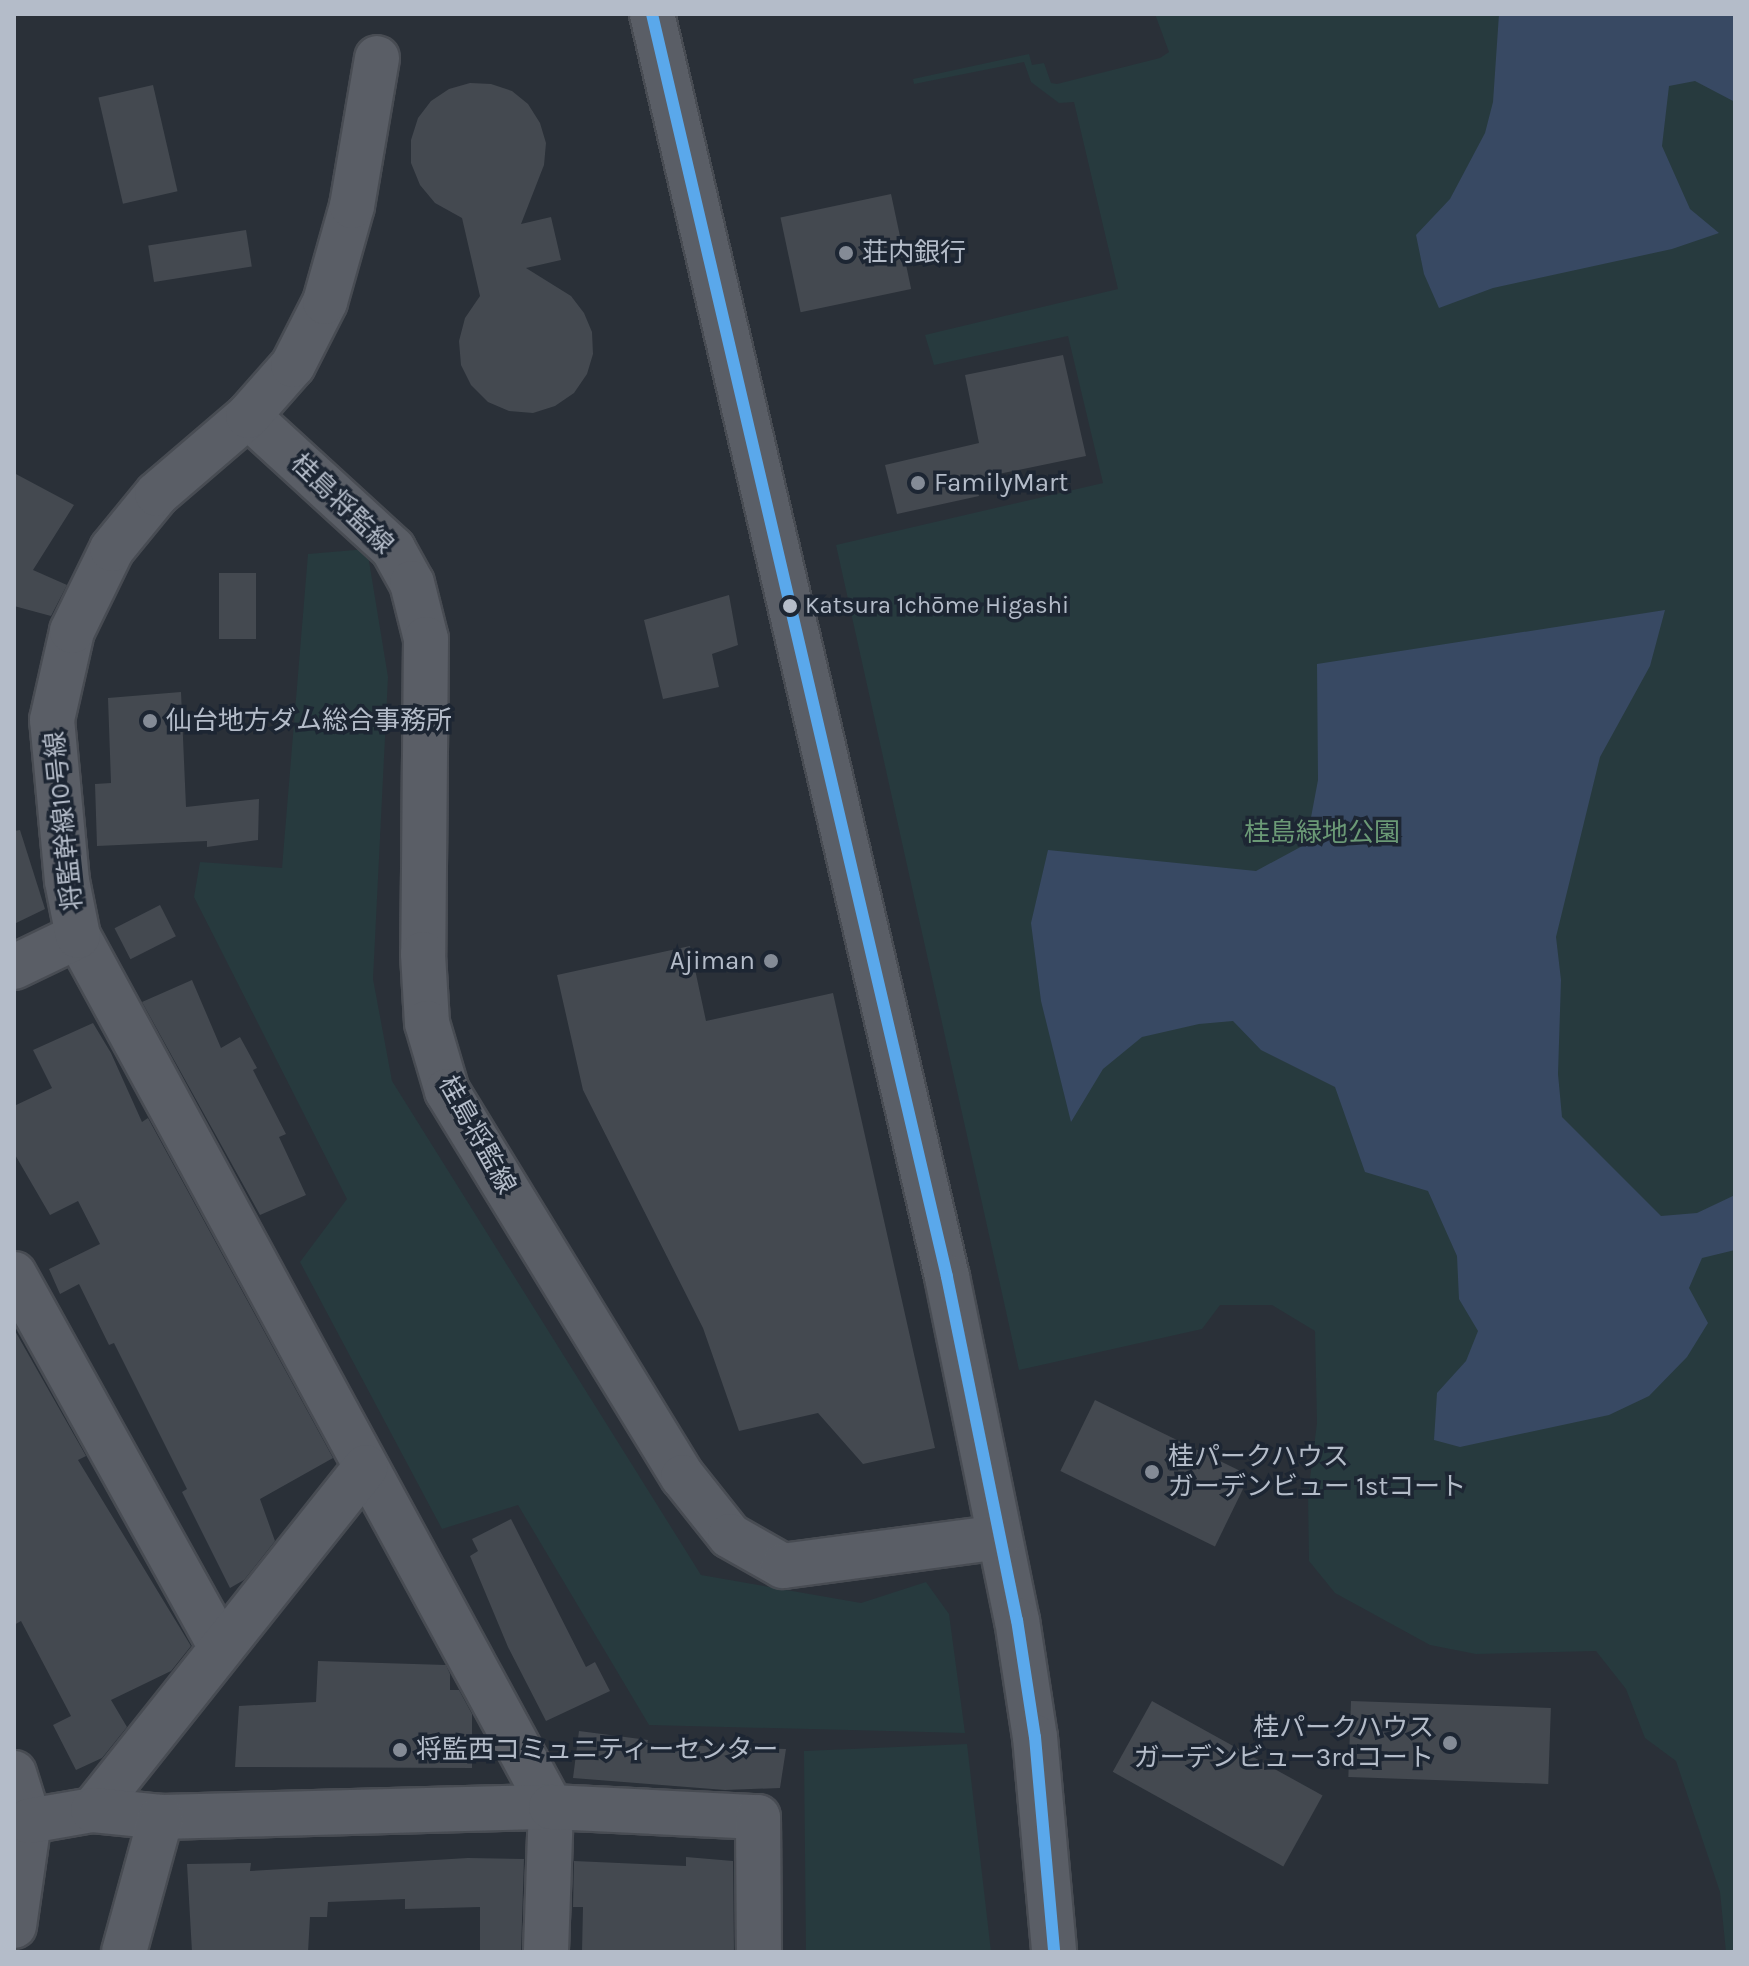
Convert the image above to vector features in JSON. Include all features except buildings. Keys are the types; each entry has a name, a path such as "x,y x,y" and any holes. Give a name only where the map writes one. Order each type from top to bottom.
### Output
{"street":[{"path":"652,14 947,1277 1035,1737 1054,1952"},
{"name":"将監幹線10号線","path":"14,967 78,936 67,881 52,720 72,631 112,549 148,505 248,416 293,365 325,302 352,206 377,58"},
{"name":"桂島将監線","path":"248,416 393,549 412,583 426,639 423,954 427,1023 447,1091 683,1477 730,1536 783,1566 999,1537"},
{"path":"78,936 551,1807 546,1952"},
{"path":"14,1274 220,1646"},
{"path":"93,1810 220,1646 366,1467"},
{"path":"14,1773 29,1821 14,1926"},
{"path":"29,1821 93,1810 161,1817 551,1807 758,1817 759,1952"},
{"path":"124,1952 161,1817"}],"green space":[{"name":"桂島緑地公園","path":"1155,14 1735,14 1735,1952 1726,1952 1720,1892 1676,1761 1645,1738 1626,1689 1596,1651 1476,1654 1430,1645 1335,1593 1309,1561 1308,1494 1317,1423 1315,1331 1272,1305 1220,1305 1202,1329 1019,1370 836,545 1103,483 1068,336 934,365 925,335 1118,289 1074,102 1059,103 1031,82 1024,62 914,84 913,79 1029,54 1032,65 1044,63 1051,83 1057,84 1160,58 1169,52"},
{"path":"367,549 388,677 373,979 392,1081 701,1575 861,1603 926,1582 949,1614 965,1733 649,1725 518,1505 442,1529 300,1262 347,1199 194,897 200,862 282,868 308,554"},
{"path":"967,1744 991,1952 806,1952 804,1751"}],"water":[{"path":"1499,14 1735,14 1735,102 1695,81 1669,86 1662,146 1690,209 1719,233 1672,249 1493,288 1439,308 1424,274 1416,235 1450,199 1485,133 1493,102"},
{"path":"1665,610 1650,666 1600,757 1556,937 1561,980 1558,1074 1562,1117 1661,1216 1697,1213 1735,1195 1735,1250 1702,1258 1689,1288 1708,1323 1687,1357 1649,1396 1609,1415 1460,1447 1434,1440 1437,1393 1466,1361 1478,1331 1459,1299 1457,1256 1428,1191 1365,1172 1335,1087 1261,1050 1233,1021 1199,1024 1142,1037 1103,1069 1071,1122 1041,1001 1031,923 1048,850 1256,871 1306,844 1318,780 1317,664"}],"transit line":[{"path":"652,14 947,1277 1017,1620 1035,1737 1054,1952"}],"place":[{"name":"荘内銀行","path":"846,253"},
{"name":"FamilyMart","path":"918,483"},
{"name":"Katsura 1chōme Higashi","path":"790,606"},
{"name":"仙台地方ダム総合事務所","path":"150,721"},
{"name":"Ajiman","path":"771,961"},
{"name":"桂パークハウス ガーデンビュー 1stコート","path":"1152,1472"},
{"name":"桂パークハウス ガーデンビュー3rdコート","path":"1450,1743"},
{"name":"将監西コミュニティーセンター","path":"400,1750"}]}
